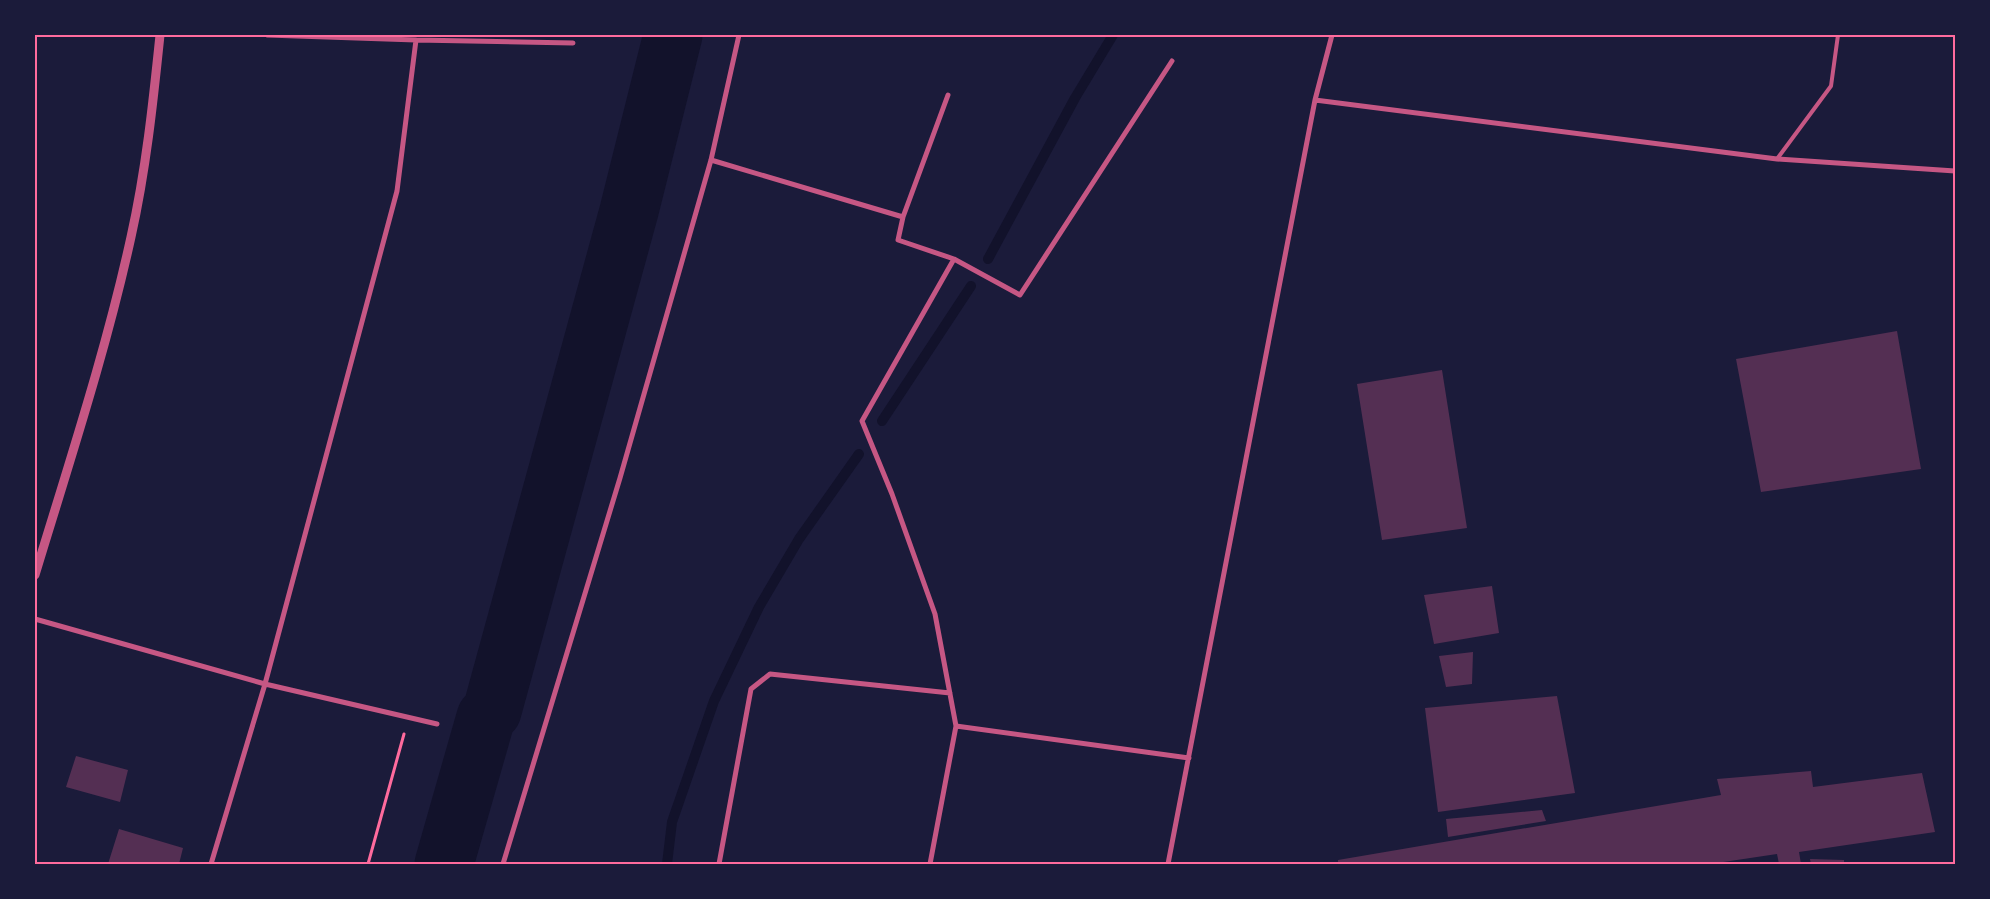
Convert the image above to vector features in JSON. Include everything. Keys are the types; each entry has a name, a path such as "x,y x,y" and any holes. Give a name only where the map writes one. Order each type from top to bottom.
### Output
{"street":[{"path":"35,575 94,381 131,236 152,115 160,35"},
{"path":"267,35 573,43"},
{"path":"504,864 620,478 711,160 739,35"},
{"path":"1168,864 1315,100 1332,35"},
{"path":"211,864 265,684 397,191 416,40"},
{"path":"948,95 903,218 898,240 954,259 1020,295 1172,61"},
{"path":"1315,100 1777,159 1955,170"},
{"path":"711,160 903,218"},
{"path":"930,864 956,726 935,614 892,494 862,421 954,259"},
{"path":"35,619 265,684 436,724"},
{"path":"719,864 752,689 770,674 950,693"},
{"path":"956,726 1189,758"}],"lane":[{"path":"1777,159 1831,86 1838,35"}],"path":[{"path":"368,864 408,717"}],"building":[{"path":"1897,331 1921,469 1761,492 1736,359"},
{"path":"1442,370 1467,528 1382,540 1357,384"},
{"path":"1492,586 1499,633 1434,644 1424,595"},
{"path":"1473,652 1472,684 1446,687 1439,656"},
{"path":"1557,696 1575,793 1438,812 1425,708"},
{"path":"76,756 128,770 120,802 66,787"},
{"path":"1811,771 1813,787 1922,773 1935,832 1799,852 1801,864 1779,864 1777,854 1710,864 1338,864 1338,860 1721,795 1717,779"},
{"path":"1542,810 1546,821 1448,837 1446,819"},
{"path":"119,829 183,848 179,864 108,864"},
{"path":"1810,859 1844,860 1844,864 1811,864"}],"waterway":[{"path":"444,864 486,717 492,711 629,211 673,35"},
{"path":"988,259 1075,98 1113,35"},
{"path":"882,421 971,286"},
{"path":"667,864 672,822 714,701 759,607 799,539 859,454"}]}
